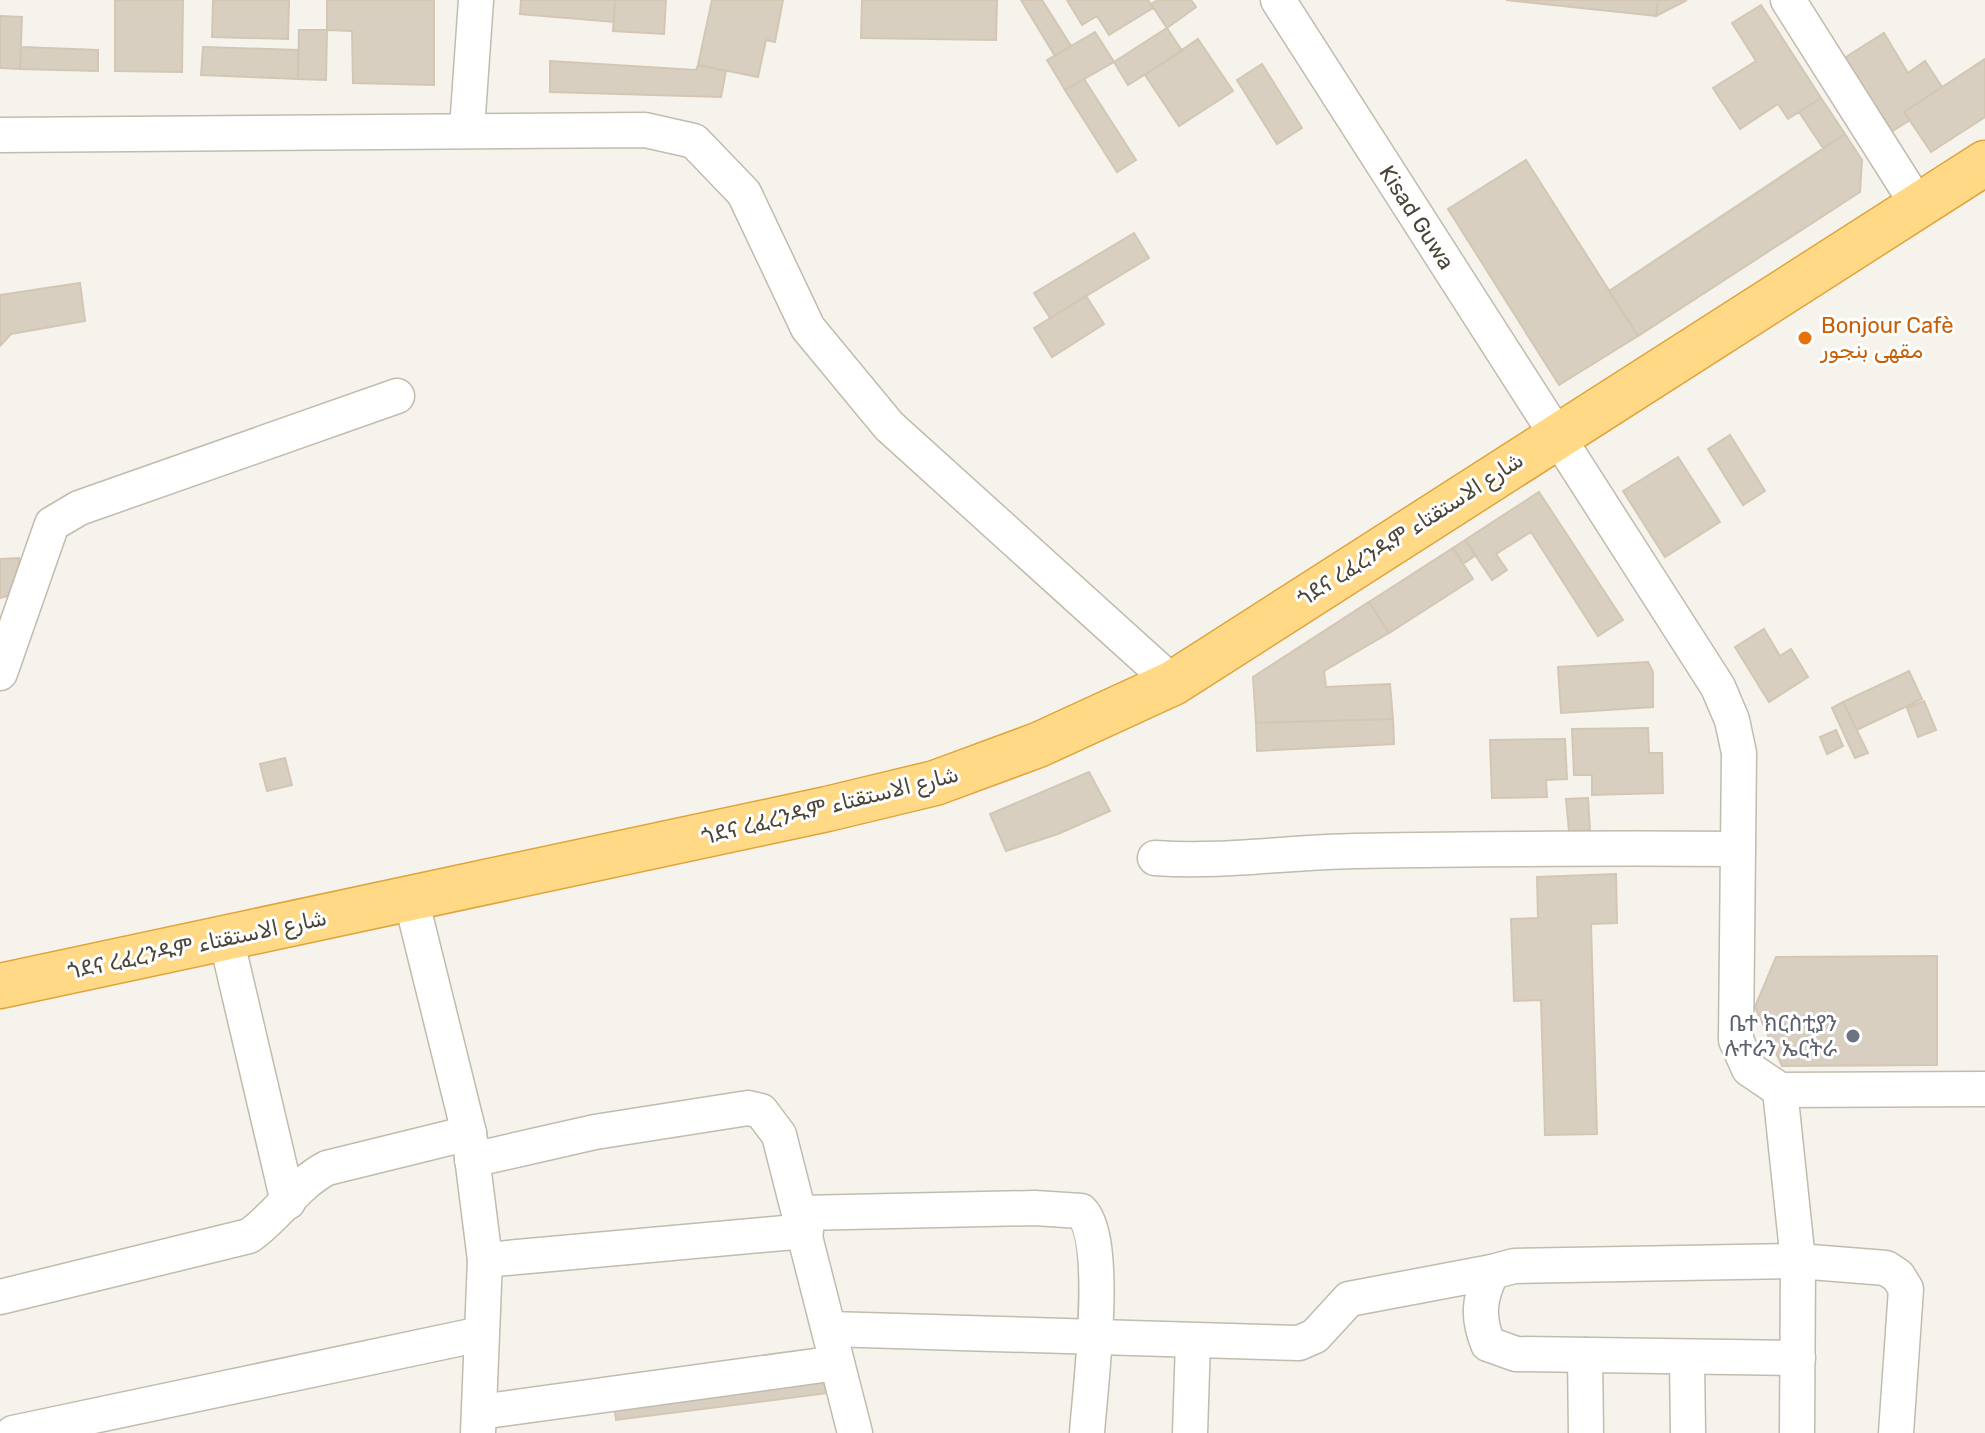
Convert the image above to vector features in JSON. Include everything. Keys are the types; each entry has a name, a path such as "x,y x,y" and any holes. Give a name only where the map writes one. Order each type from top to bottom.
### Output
{"highway":[{"name":"ጎደና ረፈረንዱም شارع الاستقتاء","path":"0,986 935,783 1038,745 1173,683 1985,163"}],"street":[{"path":"467,129 476,0"},
{"name":"Kisad Guwa","path":"1278,0 1723,698 1732,720 1739,753 1736,1040 1749,1069 1780,1090"},
{"path":"1788,0 1919,207"},
{"path":"0,135 645,130 694,141 744,193 808,328 889,426 1173,683"},
{"path":"0,673 52,524 79,508 397,396"},
{"path":"1155,858 1255,859 1351,851 1511,847 1737,849"},
{"path":"411,899 471,1146 485,1260 479,1422 837,1363"},
{"path":"226,938 288,1202"},
{"path":"1797,1433 1798,1261 1780,1090 1985,1089"},
{"path":"0,1297 249,1236 288,1202 307,1178 327,1168 748,1108 761,1111 779,1135 804,1222 855,1433"},
{"path":"485,1260 804,1222 1081,1211 1090,1220 1095,1236 1094,1336 1087,1433"},
{"path":"829,1329 1299,1343 1315,1336 1349,1299 1514,1266 1798,1261 1886,1268 1898,1276 1906,1289 1896,1433"},
{"path":"1492,1272 1482,1292 1478,1321 1488,1344 1516,1354 1687,1359 1798,1358"},
{"path":"13,1433 481,1334"},
{"path":"1190,1433 1193,1341"},
{"path":"1585,1355 1586,1433"},
{"path":"1687,1359 1688,1433"}],"building":[{"path":"115,0 183,0 182,72 115,71"},
{"path":"213,0 289,0 288,39 212,37"},
{"path":"327,0 434,0 434,85 353,83 352,31 327,30"},
{"path":"521,0 615,0 614,22 520,14"},
{"path":"615,0 666,0 664,34 613,31"},
{"path":"712,0 783,0 775,42 766,40 758,77 698,65"},
{"path":"862,0 997,0 996,40 861,38"},
{"path":"1021,0 1042,0 1071,46 1055,56"},
{"path":"1067,0 1148,0 1153,8 1109,35 1097,16 1082,25"},
{"path":"1158,0 1191,0 1196,7 1167,28 1151,4"},
{"path":"1506,0 1658,0 1656,16"},
{"path":"1658,0 1687,0 1656,16"},
{"path":"1761,5 1821,98 1788,119 1778,104 1740,129 1713,88 1756,61 1732,23"},
{"path":"0,16 22,17 20,69 0,68"},
{"path":"1167,28 1182,51 1128,85 1114,62"},
{"path":"299,30 327,30 326,80 298,79"},
{"path":"1095,32 1114,62 1065,90 1047,60"},
{"path":"1884,33 1908,73 1925,61 1942,87 1904,112 1910,120 1888,134 1838,62"},
{"path":"1198,39 1233,91 1179,126 1145,75"},
{"path":"21,47 98,50 98,71 20,69"},
{"path":"203,47 298,50 298,79 201,75"},
{"path":"1985,59 1985,117 1931,152 1904,112"},
{"path":"550,61 696,70 698,65 726,71 721,97 550,92"},
{"path":"1262,64 1302,128 1277,144 1237,80"},
{"path":"1084,79 1136,160 1117,172 1065,90"},
{"path":"1821,98 1845,134 1823,148 1799,112"},
{"path":"1845,134 1862,160 1860,192 1638,336 1609,291"},
{"path":"1526,160 1638,336 1559,385 1448,209"},
{"path":"1134,233 1149,258 1050,318 1034,293"},
{"path":"80,283 85,321 11,334 0,346 0,295"},
{"path":"1086,296 1104,324 1052,357 1034,328"},
{"path":"1730,435 1765,491 1743,505 1708,449"},
{"path":"1678,457 1720,522 1665,557 1623,491"},
{"path":"1539,492 1623,620 1598,636 1531,532 1496,554 1507,570 1492,580 1465,540"},
{"path":"1465,540 1476,555 1463,564 1453,548"},
{"path":"1453,548 1473,579 1389,633 1369,602"},
{"path":"19,558 19,593 0,598 0,559"},
{"path":"1369,602 1389,633 1324,671 1326,687 1390,684 1393,719 1256,723 1253,677"},
{"path":"1764,629 1780,656 1791,649 1808,677 1769,702 1735,647"},
{"path":"1648,662 1653,672 1653,707 1561,713 1558,667"},
{"path":"1909,671 1922,699 1857,730 1843,702"},
{"path":"1924,701 1936,730 1918,737 1907,708"},
{"path":"1843,702 1868,753 1855,758 1832,708"},
{"path":"1393,719 1394,744 1257,751 1256,723"},
{"path":"1648,728 1649,753 1662,753 1663,793 1592,795 1592,775 1574,775 1572,729"},
{"path":"1836,730 1843,746 1827,754 1820,737"},
{"path":"1565,739 1567,779 1546,780 1547,797 1492,798 1490,740"},
{"path":"285,758 292,785 267,791 260,764"},
{"path":"1089,772 1110,811 1058,834 1006,851 990,814"},
{"path":"1588,798 1590,830 1569,831 1566,799"},
{"path":"1616,874 1617,923 1591,924 1597,1134 1545,1135 1541,1000 1514,1001 1511,919 1538,918 1537,877"},
{"name":"ቤተ ክርስቲያን ሉተራን ኤርትራ","path":"1937,956 1937,1065 1782,1066 1755,1007 1776,957"},
{"path":"833,1367 836,1392 616,1420 613,1395"}],"place":[{"name":"Bonjour Cafè مقهى بنجور","path":"1805,338"},
{"name":"ቤተ ክርስቲያን ሉተራን ኤርትራ","path":"1853,1036"}]}
